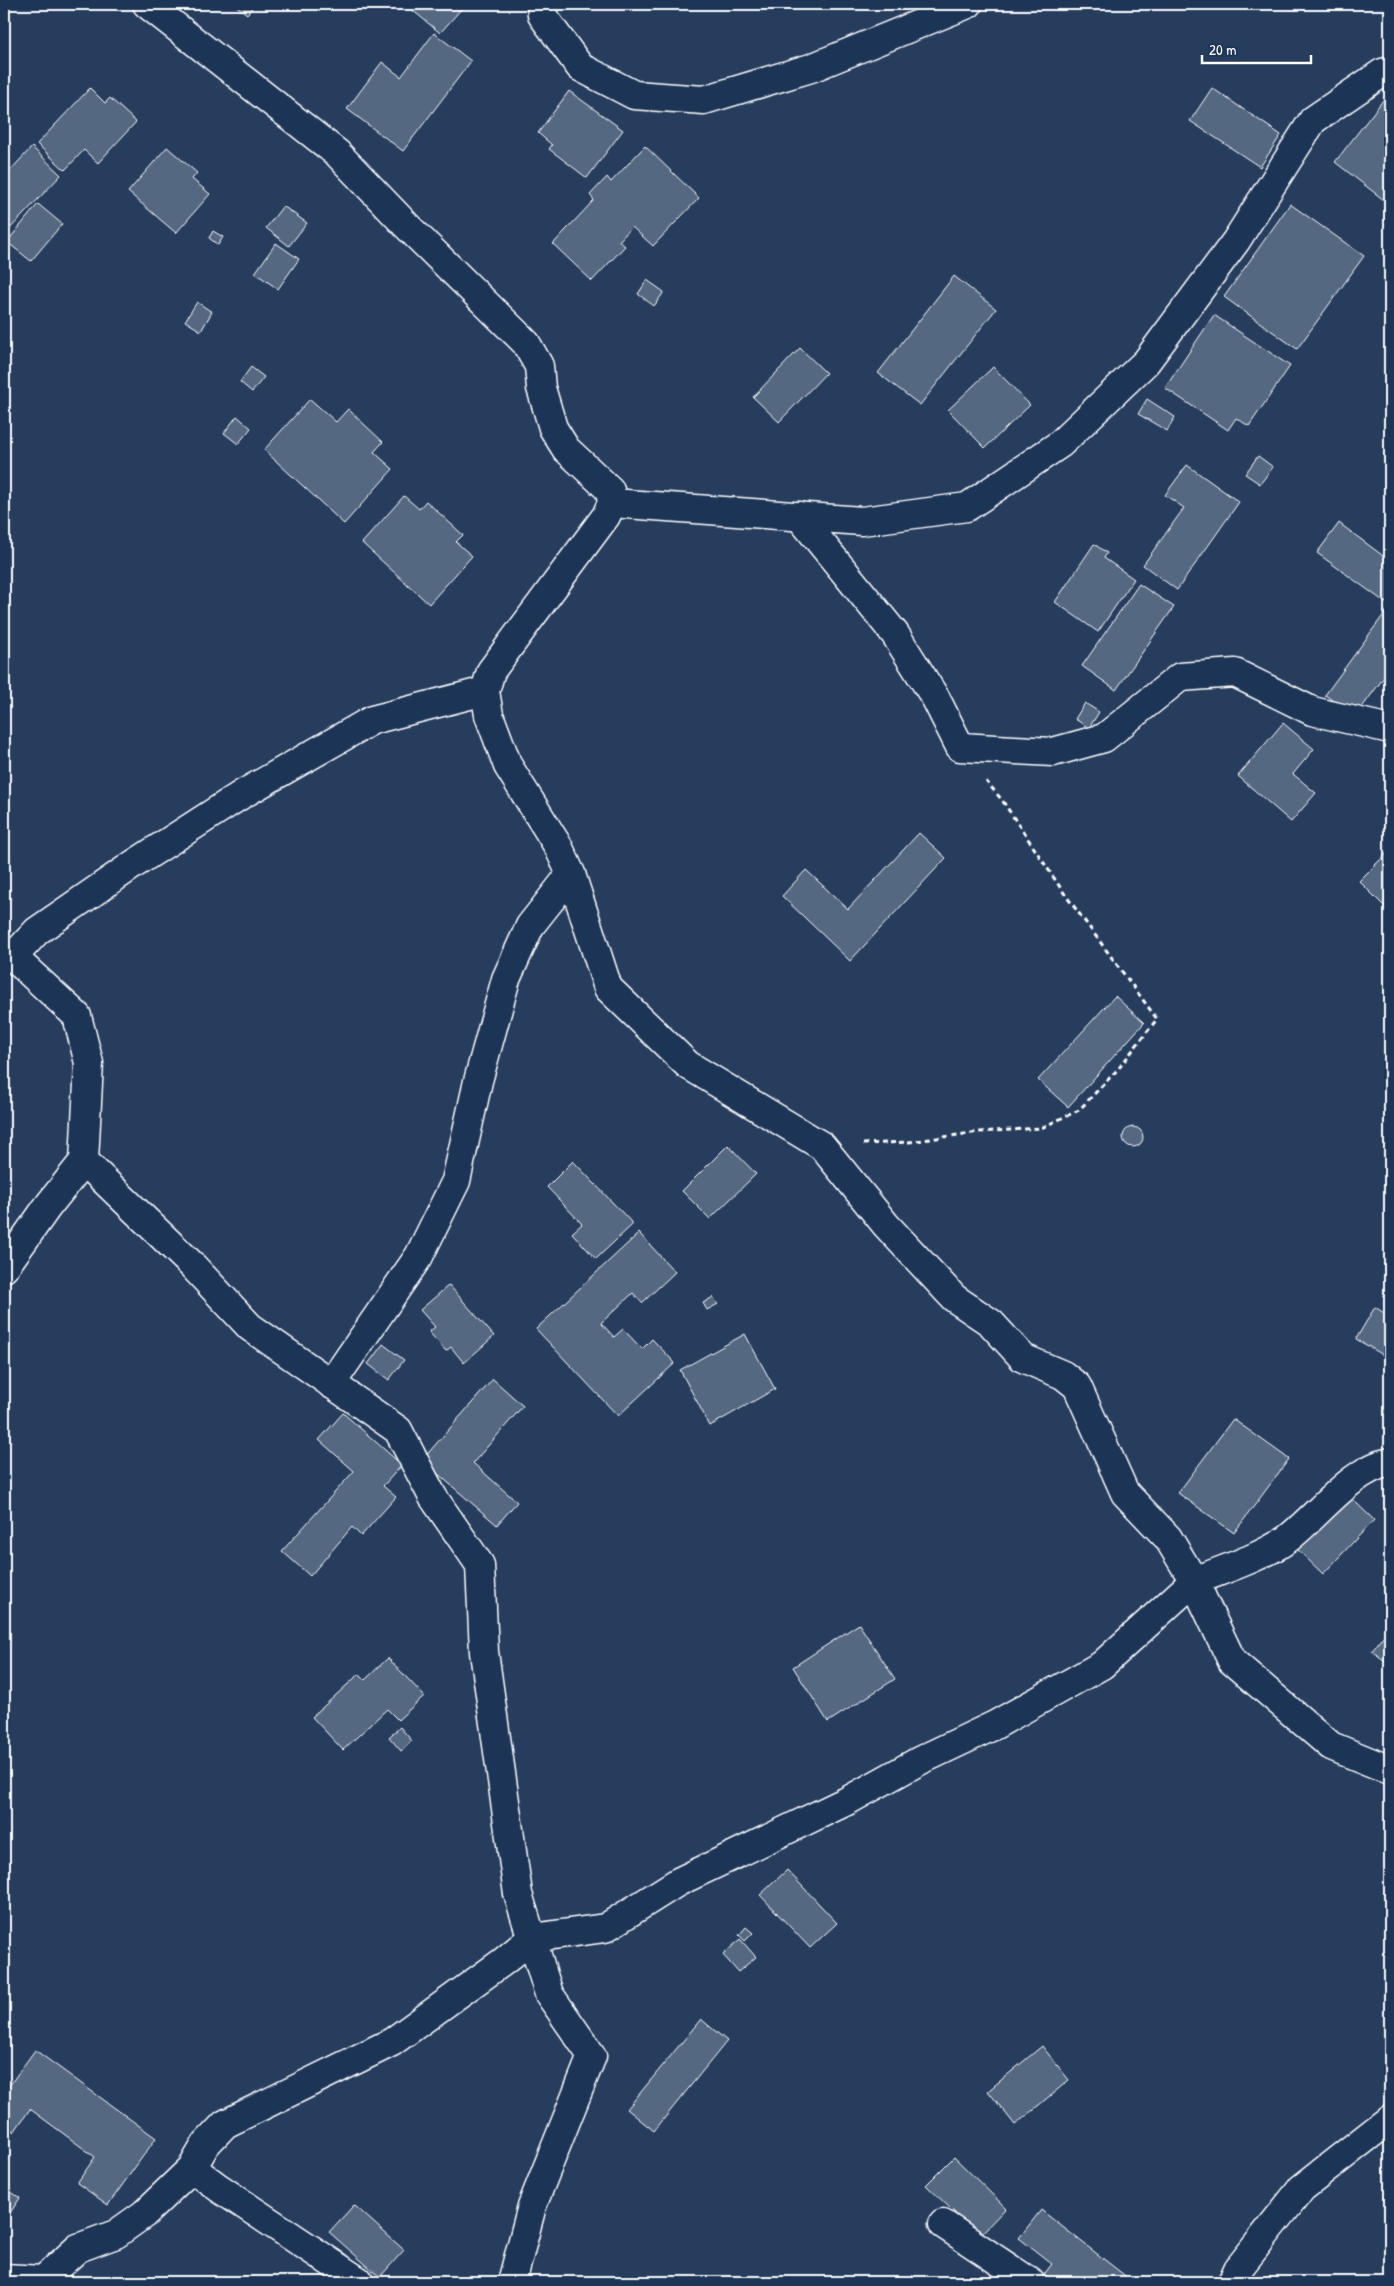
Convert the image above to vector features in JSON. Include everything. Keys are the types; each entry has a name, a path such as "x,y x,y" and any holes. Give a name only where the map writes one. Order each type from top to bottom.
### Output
{"street":[{"path":"147,4 337,153 406,225 526,343 539,366 541,388 554,428 566,449 610,490 612,503 606,516 491,671 485,691 489,715 508,766 558,846 571,874 608,988 688,1065 822,1146 886,1225 954,1298 991,1323 1023,1358 1063,1375 1078,1386 1125,1493 1168,1538 1194,1581 1232,1661 1332,1746 1390,1770"},
{"path":"541,4 542,15 580,67 634,94 704,100 811,68 968,4"},
{"path":"612,503 862,520 967,508 1060,444 1146,362 1236,241 1313,120 1382,73 1390,71"},
{"path":"799,516 895,634 936,699 960,747 1052,752 1104,738 1180,677 1235,673 1312,711 1390,729"},
{"path":"4,1268 48,1206 84,1161 89,1063 77,1016 8,955 37,930 241,794 372,720 485,691"},
{"path":"331,1384 419,1256 456,1181 478,1081 506,979 530,926 571,874"},
{"path":"84,1161 191,1264 250,1327 398,1430 433,1497 480,1565 484,1652 518,1894 548,1994 592,2056 532,2206 512,2282"},
{"path":"4,2278 43,2280 78,2248 116,2234 144,2214 192,2168 206,2144 225,2124 392,2042 504,1961 532,1938 605,1928 678,1882 847,1801 919,1761 995,1725 1102,1665 1194,1581 1244,1561 1286,1540 1349,1484 1379,1464 1390,1462"},
{"path":"1232,2282 1238,2269 1302,2188 1390,2119"},
{"path":"192,2168 360,2282"},
{"path":"943,2224 1030,2282"}],"path":[{"path":"822,1146 909,1142 978,1132 1041,1128 1079,1110 1120,1068 1157,1019 1064,893 1002,800 960,747"}],"building":[{"path":"234,4 255,4 247,14"},
{"path":"405,4 459,4 463,7 440,33"},
{"path":"434,33 471,61 403,151 347,109 382,62 401,77"},
{"path":"90,88 105,103 110,98 136,122 98,163 84,150 65,170 37,144"},
{"path":"1212,88 1281,135 1260,167 1190,121"},
{"path":"569,91 623,130 587,178 549,149 552,145 538,133"},
{"path":"1387,95 1390,97 1389,204 1335,162"},
{"path":"645,146 699,198 653,246 632,227 619,241 625,246 592,281 553,244 594,200 590,195 607,177 611,182"},
{"path":"32,147 61,175 4,235 4,177"},
{"path":"167,147 197,173 192,179 210,194 176,233 128,192"},
{"path":"38,204 62,224 31,261 7,242"},
{"path":"1290,204 1364,256 1297,349 1224,297"},
{"path":"283,206 307,223 289,246 266,228"},
{"path":"213,231 223,237 218,245 209,238"},
{"path":"276,243 299,259 278,289 255,273"},
{"path":"954,276 996,309 920,405 878,373"},
{"path":"647,280 664,292 654,306 638,294"},
{"path":"197,302 212,312 201,331 185,321"},
{"path":"1214,315 1290,366 1249,426 1236,418 1228,430 1165,388"},
{"path":"800,348 826,373 779,422 753,397"},
{"path":"251,367 264,377 252,392 240,382"},
{"path":"993,367 1030,405 985,448 948,410"},
{"path":"310,399 336,422 348,409 383,442 374,452 393,469 344,524 264,450"},
{"path":"1147,399 1175,417 1167,431 1138,414"},
{"path":"237,416 251,428 238,444 224,433"},
{"path":"1258,456 1273,467 1260,484 1245,474"},
{"path":"1187,465 1239,502 1177,590 1143,565 1184,508 1165,495"},
{"path":"404,496 419,509 426,501 463,535 456,542 472,556 429,604 362,543"},
{"path":"1339,523 1390,561 1390,606 1317,553"},
{"path":"1094,544 1107,553 1104,558 1134,579 1098,632 1055,602"},
{"path":"1139,584 1174,607 1116,690 1082,666"},
{"path":"1390,606 1390,669 1355,717 1325,695"},
{"path":"1085,703 1099,712 1089,728 1075,719"},
{"path":"1283,723 1314,749 1293,774 1316,793 1291,822 1238,776"},
{"path":"919,833 946,858 850,961 782,896 806,870 848,909"},
{"path":"1390,850 1390,912 1359,881"},
{"path":"1115,996 1144,1023 1068,1107 1038,1080"},
{"path":"1133,1127 1140,1130 1143,1137 1140,1144 1133,1147 1126,1144 1123,1137 1126,1130"},
{"path":"728,1145 756,1174 710,1219 682,1191"},
{"path":"573,1161 633,1224 596,1259 572,1233 582,1224 547,1187"},
{"path":"639,1233 675,1272 642,1303 633,1293 601,1323 614,1337 623,1329 642,1349 652,1339 675,1363 618,1416 536,1329"},
{"path":"449,1285 494,1336 464,1363 451,1347 446,1351 429,1332 435,1327 420,1310"},
{"path":"713,1297 718,1304 707,1310 703,1303"},
{"path":"1375,1307 1390,1317 1390,1359 1356,1339"},
{"path":"745,1334 775,1389 710,1426 680,1370"},
{"path":"383,1344 404,1360 389,1380 368,1364"},
{"path":"493,1379 523,1406 473,1463 517,1502 497,1525 422,1460"},
{"path":"343,1413 402,1465 383,1486 396,1497 361,1536 352,1527 310,1576 282,1551 354,1471 319,1440"},
{"path":"1233,1419 1289,1459 1234,1533 1178,1493"},
{"path":"1347,1494 1374,1520 1323,1574 1297,1549"},
{"path":"859,1624 895,1679 828,1722 793,1667"},
{"path":"1390,1627 1390,1665 1372,1651"},
{"path":"388,1658 424,1696 398,1720 387,1709 343,1750 312,1717 359,1674 365,1680"},
{"path":"400,1727 412,1741 401,1751 389,1737"},
{"path":"787,1870 837,1923 810,1948 760,1895"},
{"path":"746,1927 753,1933 745,1941 739,1935"},
{"path":"740,1939 756,1957 738,1972 723,1955"},
{"path":"701,2019 727,2041 654,2131 627,2109"},
{"path":"1042,2046 1069,2080 1015,2125 988,2091"},
{"path":"35,2050 156,2138 108,2205 77,2183 95,2157 30,2109 14,2132 4,2124 4,2093"},
{"path":"954,2157 1006,2208 979,2236 926,2185"},
{"path":"4,2187 20,2198 10,2213 4,2209"},
{"path":"354,2205 404,2250 380,2277 329,2232"},
{"path":"1041,2210 1133,2282 1048,2282 1042,2277 1052,2264 1019,2238"}]}
